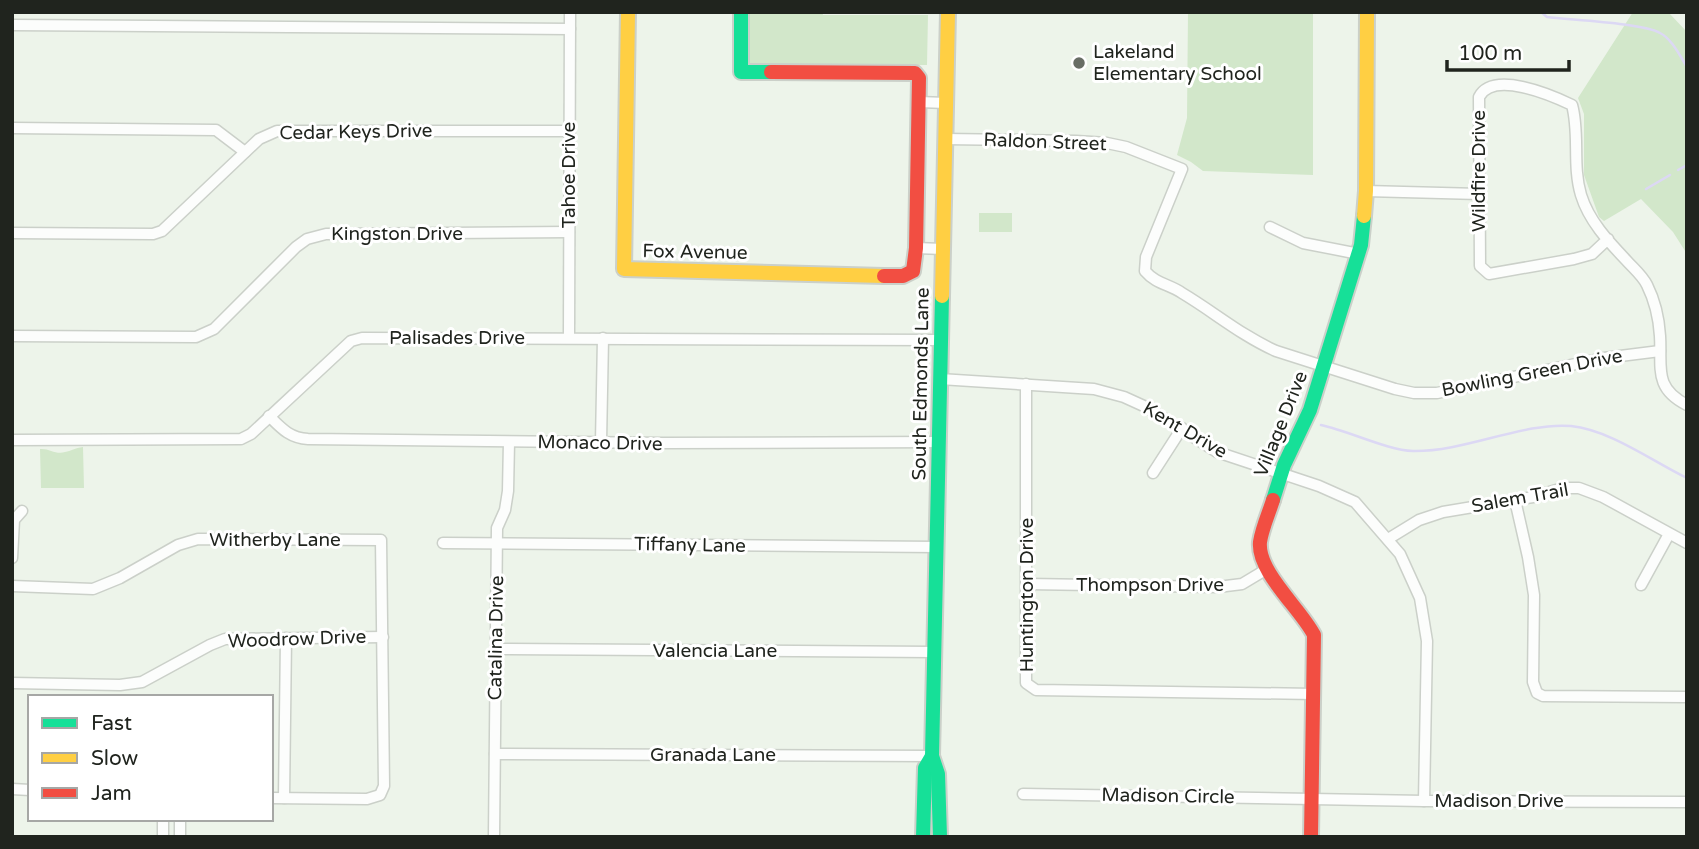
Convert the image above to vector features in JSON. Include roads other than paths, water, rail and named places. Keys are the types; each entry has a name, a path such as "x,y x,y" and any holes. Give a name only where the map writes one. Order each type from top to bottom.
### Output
{"street":[{"path":"29,12 29,25"},
{"name":"Tahoe Drive","path":"569,338 570,12"},
{"name":"Fox Avenue","path":"628,12 624,269 903,276 913,271 916,248 919,78 915,73 741,72 741,12"},
{"name":"South Edmonds Lane","path":"940,837 938,774 932,756 948,12"},
{"name":"Village Drive","path":"1311,837 1314,635 1305,618 1267,569 1260,549 1261,537 1280,474 1307,418 1359,254 1365,223 1367,12"},
{"path":"12,25 570,29"},
{"name":"Wildfire Drive","path":"1608,239 1592,254 1574,259 1489,274 1480,266 1479,97 1483,90 1494,85 1519,86 1572,104 1575,115 1577,178 1581,197 1591,219 1608,239 1646,284 1656,306 1662,384 1687,405"},
{"path":"919,102 946,103"},
{"path":"12,128 216,130 245,152"},
{"name":"Cedar Keys Drive","path":"12,233 153,234 163,231 259,139 277,131 569,131"},
{"name":"Raldon Street","path":"945,139 1107,143 1182,169"},
{"name":"Bowling Green Drive","path":"1182,169 1146,257 1145,271 1154,281 1179,291 1261,344 1301,360 1395,389 1414,393 1437,393 1604,358 1660,351"},
{"path":"1366,191 1479,194"},
{"path":"1270,227 1303,243 1359,254"},
{"name":"Kingston Drive","path":"12,336 196,337 214,329 296,247 307,239 326,234 569,232"},
{"path":"916,248 943,249"},
{"name":"Palisades Drive","path":"12,440 241,439 251,434 351,341 385,337 941,340"},
{"path":"601,442 603,338"},
{"name":"Kent Drive","path":"940,379 1094,389 1124,397 1182,428 1217,452 1319,486 1355,502 1388,539 1408,568 1420,598 1427,641 1424,801"},
{"name":"Huntington Drive","path":"1026,384 1026,684 1036,690 1314,694"},
{"name":"Monaco Drive","path":"269,416 282,430 295,438 509,442 939,442"},
{"path":"1153,473 1182,428"},
{"name":"Catalina Drive","path":"494,837 497,528 505,510 508,491 509,442"},
{"name":"Salem Trail","path":"1388,539 1419,520 1443,512 1563,488 1579,488 1603,497 1687,543"},
{"path":"1515,499 1534,595 1533,682 1536,693 1544,696 1687,697"},
{"path":"12,558 14,520 22,511"},
{"path":"1641,585 1669,534"},
{"name":"Witherby Lane","path":"12,586 93,589 120,578 178,545 198,540 381,540 383,637"},
{"name":"Tiffany Lane","path":"443,543 937,547"},
{"name":"Thompson Drive","path":"1028,584 1218,587 1242,584 1267,569"},
{"path":"273,798 367,799 380,795 386,776 383,637"},
{"name":"Woodrow Drive","path":"12,683 120,685 142,682 225,639 383,637"},
{"path":"284,798 286,638"},
{"name":"Valencia Lane","path":"496,649 934,652"},
{"name":"Granada Lane","path":"495,754 932,756"},
{"name":"South Edmonds Lane","path":"923,837 925,768 932,756"},
{"name":"Madison Circle","path":"1023,794 1312,798"},
{"name":"Madison Drive","path":"1312,798 1687,802"}],"waterway":[{"path":"1541,12 1547,17 1623,24 1660,33 1668,39 1687,67"},
{"path":"1678,170 1687,165"},
{"path":"1646,189 1670,175"},
{"path":"1321,425 1413,451 1453,447 1533,428 1571,426 1601,433 1687,478"}],"place":[{"name":"Lakeland Elementary School","path":"1079,63"}]}
